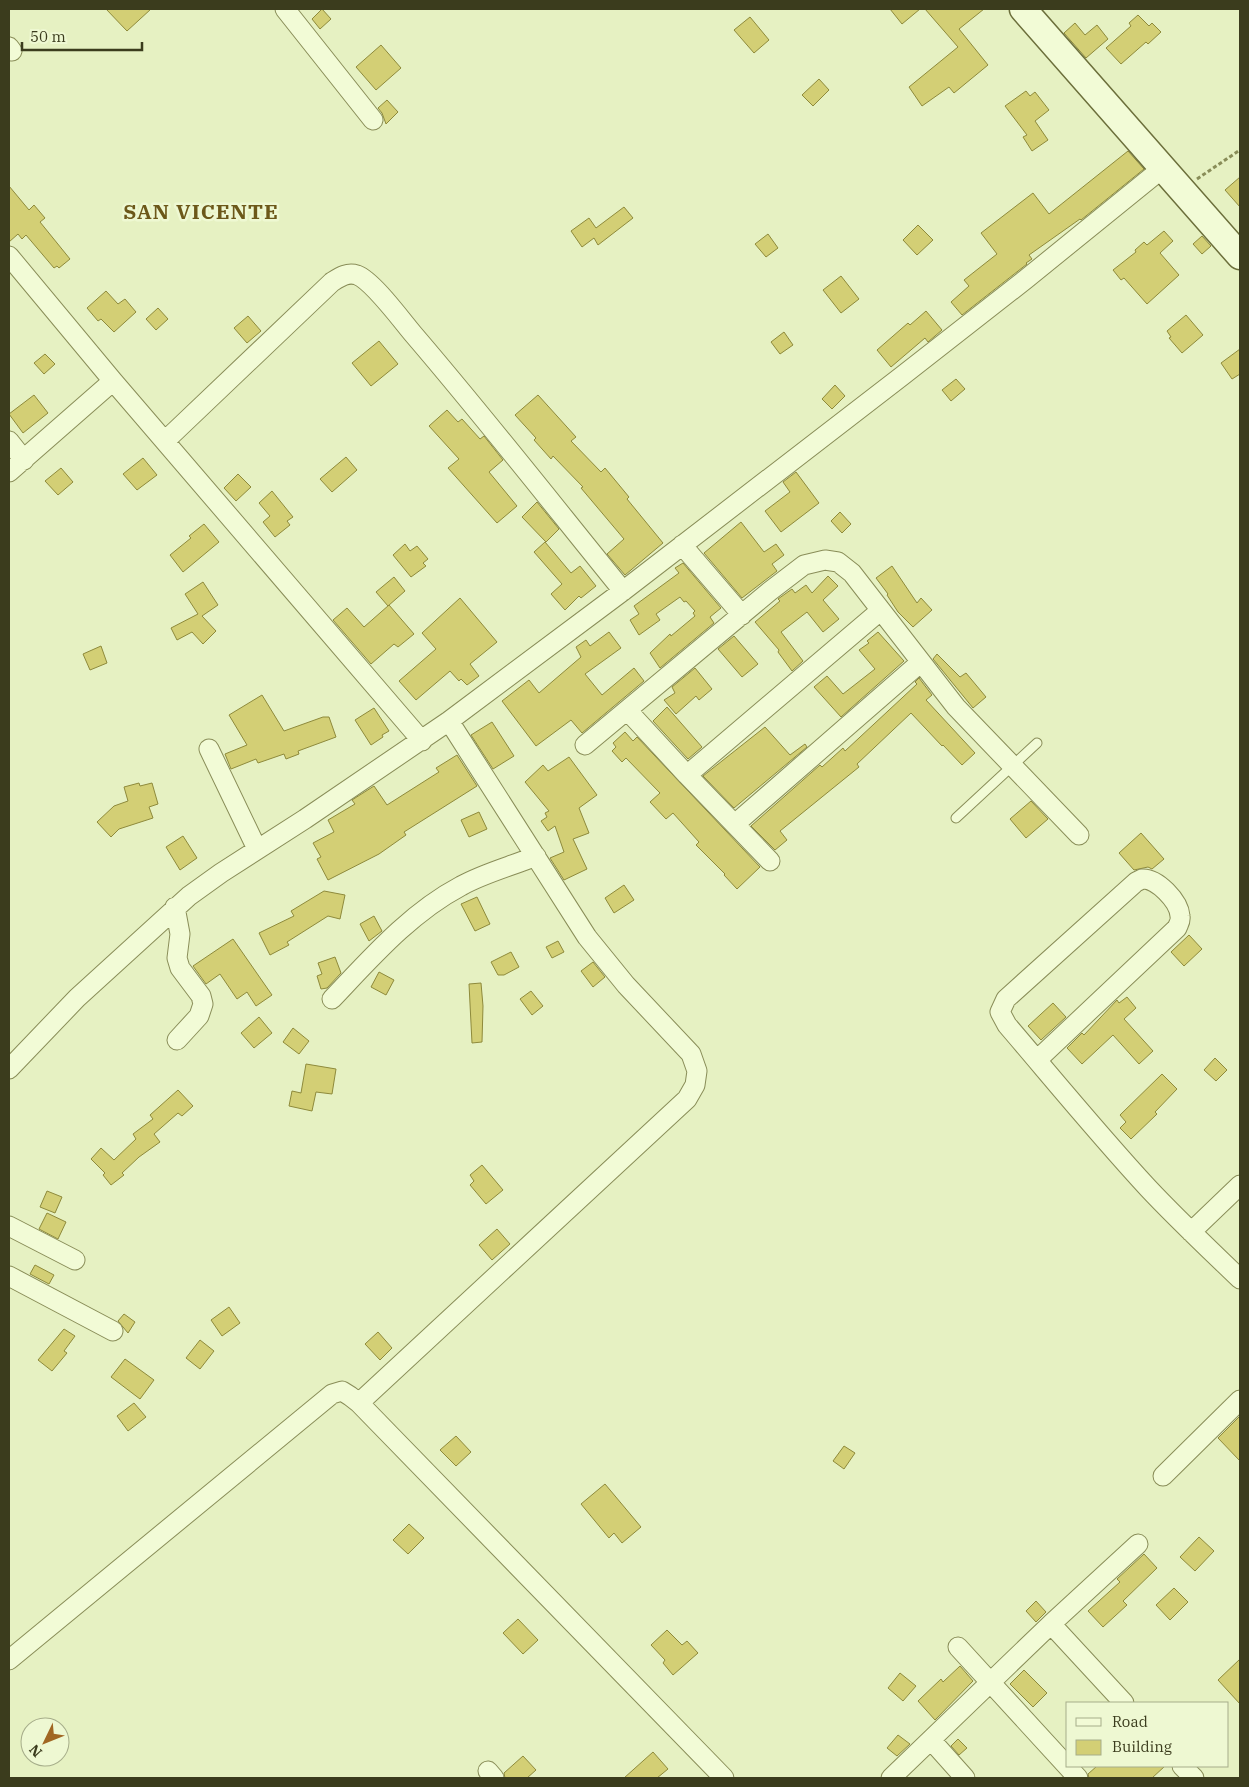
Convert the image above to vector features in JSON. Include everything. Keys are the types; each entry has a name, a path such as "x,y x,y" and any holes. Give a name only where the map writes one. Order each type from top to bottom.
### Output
{"street":[{"path":"285,9 374,120"},
{"path":"1023,9 1164,167 1240,256"},
{"path":"9,1069 77,998 175,907 221,873 422,741 623,591 1026,279 1164,167"},
{"path":"9,256 113,381 422,741"},
{"path":"165,441 332,282 346,274 357,276 368,284 388,305 454,382 623,591"},
{"path":"9,472 113,381"},
{"path":"9,441 24,460"},
{"path":"682,544 742,615"},
{"path":"584,745 804,565 825,560 838,562 852,573 956,707 1078,835"},
{"path":"687,775 880,611"},
{"path":"735,824 921,662"},
{"path":"627,710 770,861"},
{"path":"359,1403 687,1099 695,1085 697,1071 691,1054 626,984 587,937 449,721"},
{"path":"209,749 258,849"},
{"path":"332,999 375,954 439,898 463,885 536,856"},
{"path":"1037,1060 1177,928 1180,913 1176,904 1153,880 1142,879 1136,882 1006,999 1000,1012 1003,1019 1037,1060 1104,1138 1191,1232 1240,1279"},
{"path":"175,907 180,934 177,958 180,968 201,996 203,1004 199,1016 177,1040"},
{"path":"1191,1232 1240,1185"},
{"path":"9,1226 75,1260"},
{"path":"9,1276 113,1331"},
{"path":"9,1660 332,1394 342,1391 359,1403 724,1778"},
{"path":"1163,1476 1240,1400"},
{"path":"891,1778 1051,1624 1138,1544"},
{"path":"1051,1624 1123,1702"},
{"path":"958,1647 1066,1765"},
{"path":"930,1740 966,1778"},
{"path":"1068,1767 1078,1778"},
{"path":"1183,1767 1194,1778"}],"lane":[{"path":"956,818 1037,743"}],"path":[{"path":"1182,189 1240,150"}],"building":[{"path":"106,9 151,9 127,31"},
{"path":"322,9 331,19 320,29 312,19"},
{"path":"890,9 920,9 902,24"},
{"path":"925,9 984,9 959,29 988,65 954,93 949,87 922,106 909,87 958,47"},
{"path":"1138,15 1149,26 1152,23 1161,32 1148,44 1146,42 1121,64 1106,48 1131,26 1129,23"},
{"path":"750,17 769,40 754,53 734,30"},
{"path":"1075,23 1085,35 1097,25 1108,39 1086,58 1064,33"},
{"path":"381,45 401,68 376,90 356,67"},
{"path":"819,79 829,90 813,106 802,95"},
{"path":"1026,91 1030,96 1035,92 1049,110 1035,121 1048,140 1032,151 1023,137 1027,135 1005,106"},
{"path":"387,100 398,112 386,124 378,108"},
{"path":"1128,151 1144,169 1081,220 1029,255 1032,259 1027,264 962,315 951,302 969,286 964,280 997,254 981,233 1033,193 1049,214"},
{"path":"1240,177 1240,207 1225,190"},
{"path":"9,186 29,210 34,205 45,218 40,222 70,259 59,268 57,266 54,268 26,235 22,239 18,234 9,242"},
{"path":"624,207 633,218 598,245 594,238 582,247 571,231 589,218 596,228"},
{"path":"918,225 933,240 917,255 903,240"},
{"path":"1164,231 1173,241 1160,253 1179,275 1147,304 1124,278 1121,280 1113,270 1136,252 1135,250 1144,242 1147,245"},
{"path":"768,234 778,248 766,257 755,244"},
{"path":"1202,236 1211,246 1202,254 1193,244"},
{"path":"841,276 859,299 841,313 823,290"},
{"path":"106,291 118,304 125,299 136,312 114,332 101,319 98,321 87,308"},
{"path":"158,308 168,319 156,330 146,319"},
{"path":"926,311 942,330 928,342 925,338 891,367 877,350 908,323 910,325"},
{"path":"1186,315 1203,335 1182,353 1169,338 1171,337 1167,331"},
{"path":"248,316 261,331 247,343 234,328"},
{"path":"784,332 793,345 780,354 771,342"},
{"path":"379,341 398,364 371,386 352,363"},
{"path":"1240,349 1240,374 1232,379 1221,363"},
{"path":"45,354 55,364 44,374 34,363"},
{"path":"956,379 965,389 951,401 942,390"},
{"path":"835,385 845,396 832,409 822,399"},
{"path":"34,395 48,413 23,433 9,414"},
{"path":"538,395 576,437 571,441 601,472 605,468 629,497 627,499 663,543 625,575 607,554 624,539 581,488 583,487 553,456 551,459 534,440 536,438 515,415"},
{"path":"447,410 458,422 462,419 480,439 484,436 503,460 489,472 517,506 497,523 448,468 459,459 429,426"},
{"path":"346,457 357,470 332,492 320,479"},
{"path":"143,458 157,475 137,490 123,474"},
{"path":"61,468 73,482 58,495 45,481"},
{"path":"796,472 819,503 781,532 765,511 790,492 783,482"},
{"path":"238,474 251,487 236,501 224,488"},
{"path":"272,491 293,517 287,521 290,525 275,537 263,522 270,516 259,503"},
{"path":"537,502 559,529 546,542 522,517"},
{"path":"840,512 851,524 842,533 831,521"},
{"path":"741,522 764,552 776,544 784,555 772,564 777,571 742,598 704,553"},
{"path":"204,524 219,542 183,572 170,555 191,538 189,536"},
{"path":"545,542 571,573 580,566 596,586 581,598 579,596 565,610 551,594 562,584 534,552"},
{"path":"405,544 410,551 417,546 428,559 423,563 426,566 411,577 393,555"},
{"path":"683,563 721,608 710,617 714,623 660,668 650,653 670,634 671,636 695,616 693,613 695,611 680,597 656,614 660,620 639,635 630,620 639,614 634,606 679,573 675,568"},
{"path":"892,566 917,603 921,598 932,610 913,627 898,612 876,578"},
{"path":"828,576 838,586 823,600 839,619 823,632 807,612 781,632 803,661 792,671 778,652 779,650 755,622 780,601 778,599 792,589 795,593 806,585 812,593"},
{"path":"394,577 405,591 388,606 376,592"},
{"path":"203,582 218,605 202,616 216,631 203,644 192,632 177,640 171,628 198,614 185,594"},
{"path":"460,598 497,642 470,664 479,676 467,685 461,679 459,681 450,671 416,700 399,681 436,649 422,633"},
{"path":"389,605 414,634 398,647 394,644 371,664 333,620 347,608 364,627"},
{"path":"609,632 621,648 585,674 602,695 634,668 644,681 582,733 571,720 536,746 502,701 529,680 539,693 581,657 576,647 586,640 590,646"},
{"path":"878,632 904,661 841,717 814,687 827,676 843,694 875,669 859,650 869,643 867,641"},
{"path":"734,636 758,664 742,677 718,649"},
{"path":"101,646 107,663 90,670 83,654"},
{"path":"937,654 960,677 966,673 986,697 973,708 933,659"},
{"path":"695,668 712,689 699,700 696,696 676,714 664,700 675,693 672,687"},
{"path":"919,678 932,695 926,700 975,753 962,765 911,713 857,764 859,767 780,831 787,840 775,850 751,826 820,765 822,767 843,748 845,751 917,684 915,682"},
{"path":"262,695 284,731 323,717 329,717 336,737 298,751 299,754 286,759 284,754 258,763 256,759 231,769 225,754 247,745 229,715"},
{"path":"667,707 702,747 688,759 653,721"},
{"path":"374,708 389,731 371,745 355,720"},
{"path":"492,722 514,756 493,769 471,735"},
{"path":"765,727 790,755 805,744 807,747 734,808 703,776"},
{"path":"625,732 633,741 637,737 760,867 737,889 696,845 699,842 673,813 666,819 650,802 660,793 626,758 622,762 612,751 616,747 613,743"},
{"path":"457,755 477,786 404,832 406,835 379,854 328,880 317,859 321,857 313,843 334,832 328,820 355,804 352,800 374,786 387,805 439,772 436,768"},
{"path":"569,757 597,795 579,808 589,833 573,839 587,869 564,880 550,858 564,852 555,826 548,831 541,821 547,817 545,813 549,811 525,782 543,765 548,771"},
{"path":"139,783 140,786 152,783 158,804 149,807 153,818 119,829 111,837 97,822 114,806 128,801 124,787"},
{"path":"1031,801 1048,819 1026,838 1010,819"},
{"path":"479,812 487,829 469,837 461,820"},
{"path":"1141,833 1164,859 1152,869 1148,867 1134,870 1119,853"},
{"path":"183,836 197,858 180,870 166,847"},
{"path":"624,885 634,900 614,913 605,898"},
{"path":"324,891 345,895 340,919 328,916 287,942 289,945 270,955 259,933 294,916 291,911"},
{"path":"477,897 490,924 475,931 461,904"},
{"path":"374,916 382,931 369,941 360,924"},
{"path":"1189,935 1202,949 1184,966 1171,952"},
{"path":"233,939 272,995 256,1006 247,992 237,999 220,974 206,984 193,966"},
{"path":"558,941 564,952 552,958 546,947"},
{"path":"511,952 519,967 504,975 498,975 491,962"},
{"path":"335,957 341,973 327,988 321,989 317,976 322,974 318,963"},
{"path":"593,962 605,977 593,987 581,971"},
{"path":"379,972 394,980 386,995 371,987"},
{"path":"481,983 483,1006 482,1042 472,1043 469,984"},
{"path":"531,991 543,1006 532,1015 520,999"},
{"path":"1127,997 1136,1008 1124,1019 1153,1051 1139,1064 1113,1035 1082,1064 1067,1048 1082,1033 1084,1035 1117,1000 1119,1003"},
{"path":"1053,1003 1066,1017 1041,1040 1028,1026"},
{"path":"259,1017 272,1033 254,1048 241,1033"},
{"path":"293,1028 309,1041 299,1054 283,1042"},
{"path":"1215,1058 1227,1070 1216,1081 1204,1070"},
{"path":"306,1064 336,1069 332,1094 316,1092 312,1111 289,1106 292,1091 301,1093"},
{"path":"1162,1074 1177,1089 1155,1112 1157,1114 1131,1139 1120,1128 1126,1122 1120,1115"},
{"path":"178,1090 193,1106 182,1116 178,1113 154,1134 160,1142 139,1157 122,1173 124,1175 111,1185 103,1175 105,1173 91,1159 101,1148 114,1160 136,1139 133,1134 153,1119 150,1115"},
{"path":"482,1165 503,1190 486,1204 470,1185 474,1181 470,1175"},
{"path":"47,1191 62,1197 55,1213 40,1207"},
{"path":"47,1213 66,1222 58,1239 39,1229"},
{"path":"497,1229 510,1244 492,1260 479,1245"},
{"path":"35,1265 54,1275 49,1284 30,1274"},
{"path":"229,1307 240,1323 222,1336 211,1320"},
{"path":"124,1314 135,1322 128,1333 118,1321"},
{"path":"64,1329 75,1336 64,1351 67,1353 52,1371 38,1360"},
{"path":"378,1332 392,1348 380,1360 365,1344"},
{"path":"200,1340 214,1351 200,1369 186,1358"},
{"path":"125,1359 154,1380 140,1399 111,1377"},
{"path":"134,1403 146,1417 128,1431 117,1416"},
{"path":"1240,1416 1240,1461 1218,1438"},
{"path":"456,1436 471,1452 456,1466 440,1450"},
{"path":"844,1446 855,1453 844,1469 833,1461"},
{"path":"605,1484 641,1527 622,1543 614,1533 609,1538 581,1504"},
{"path":"409,1524 424,1538 408,1554 393,1540"},
{"path":"1199,1537 1214,1551 1195,1571 1180,1557"},
{"path":"1144,1554 1157,1568 1123,1601 1127,1605 1103,1627 1088,1611 1120,1582 1117,1579"},
{"path":"1174,1588 1188,1602 1170,1620 1156,1605"},
{"path":"1036,1601 1046,1612 1036,1622 1026,1611"},
{"path":"518,1619 538,1640 523,1654 503,1633"},
{"path":"667,1630 682,1645 687,1641 698,1653 673,1675 663,1663 665,1660 651,1645"},
{"path":"1240,1659 1240,1704 1218,1680"},
{"path":"960,1666 973,1681 935,1720 918,1701 941,1679 943,1682"},
{"path":"1024,1670 1047,1693 1033,1707 1010,1684"},
{"path":"900,1673 916,1686 903,1701 888,1688"},
{"path":"898,1735 910,1744 897,1756 887,1748"},
{"path":"958,1739 967,1748 959,1755 951,1746"},
{"path":"653,1752 668,1769 657,1778 624,1778"},
{"path":"523,1756 536,1770 527,1778 505,1778 504,1773"},
{"path":"1096,1767 1164,1767 1152,1778 1089,1778 1088,1774"}],"district":[{"name":"SAN VICENTE","path":"201,212"}]}
